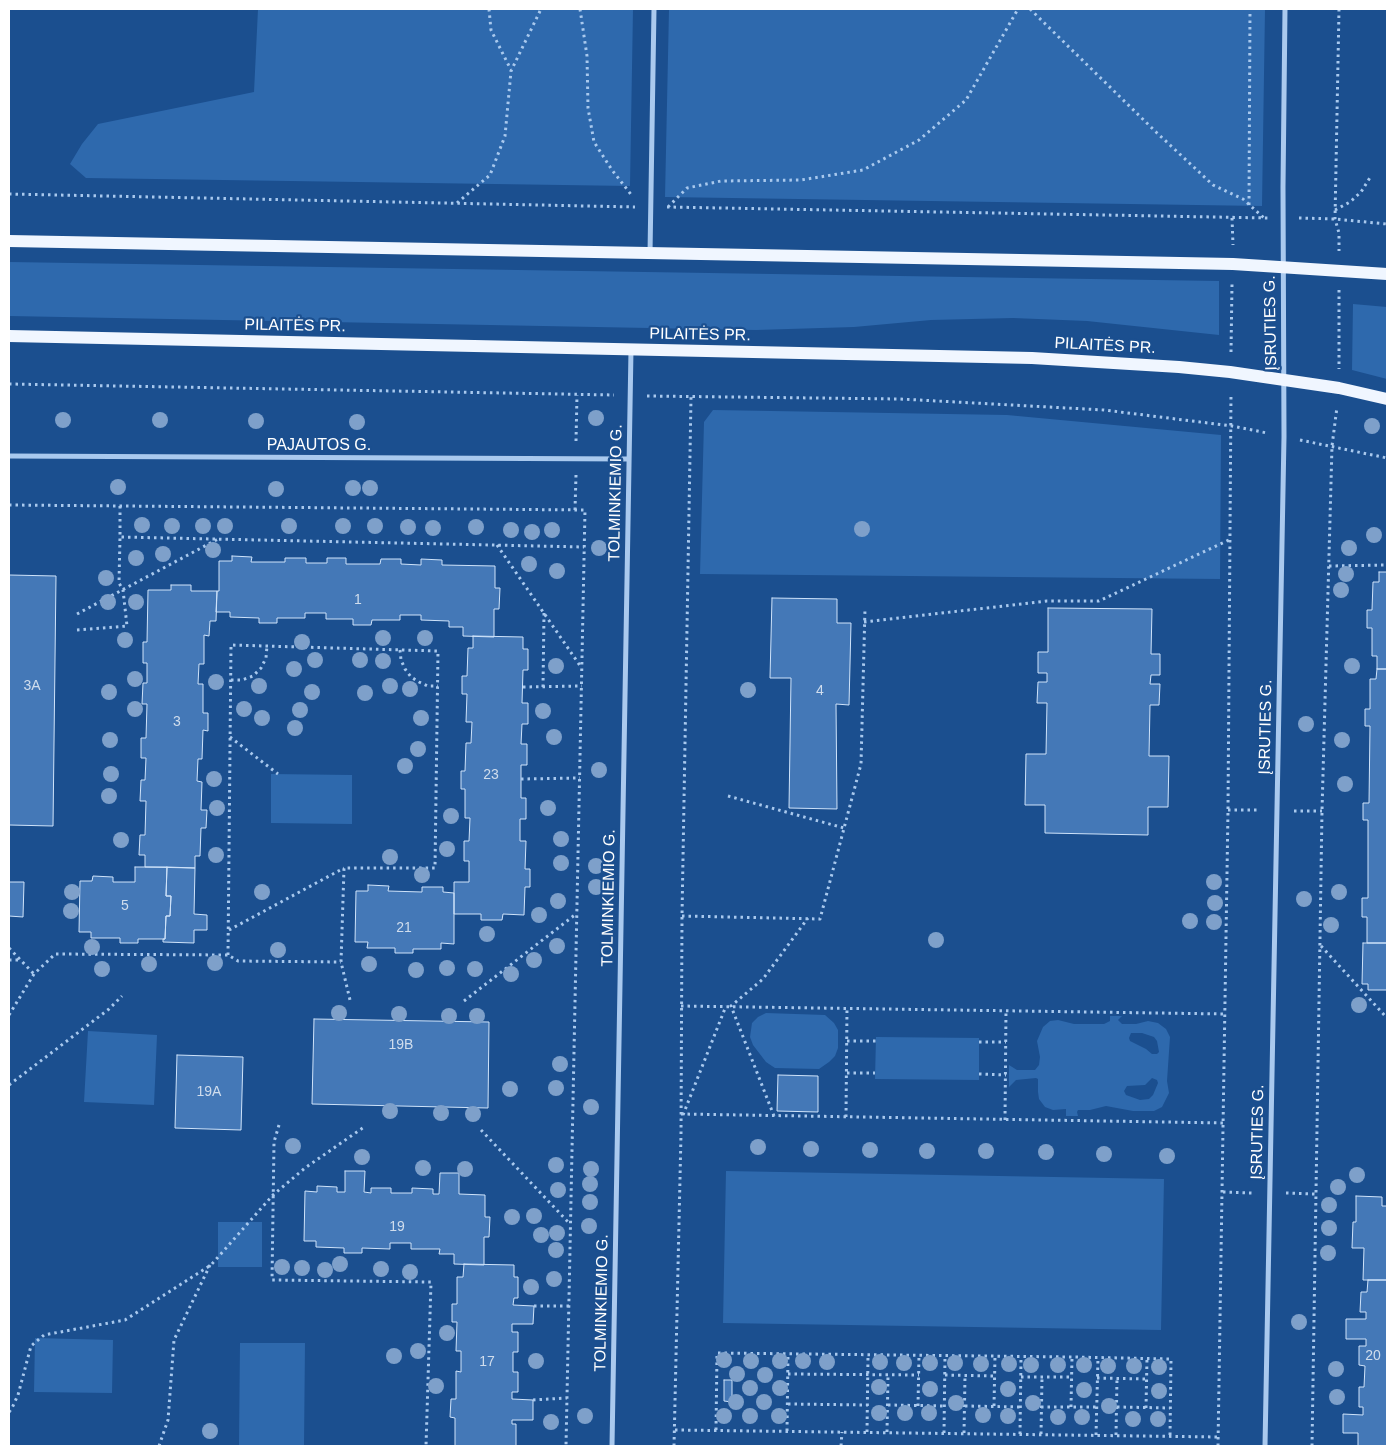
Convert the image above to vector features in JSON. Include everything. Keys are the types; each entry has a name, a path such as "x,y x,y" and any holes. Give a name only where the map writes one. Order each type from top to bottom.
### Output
{"main road":[{"path":"9,241 1233,264 1387,274"},
{"name":"PILAITĖS PR.","path":"9,336 1032,358 1179,366 1339,388 1387,399"}],"street":[{"path":"650,253 654,9"},
{"name":"ĮSRUTIES G.","path":"1264,1446 1284,380 1285,9"},
{"name":"TOLMINKIEMIO G.","path":"612,1446 631,349"},
{"name":"PAJAUTOS G.","path":"9,456 629,459"}],"path":[{"path":"489,9 491,30 511,71"},
{"path":"457,203 490,175 505,136 511,71 541,9"},
{"path":"9,194 641,207 612,170 594,142 588,108 587,56 580,9"},
{"path":"668,208 688,188 721,181 801,180 863,170 919,140 966,100 1018,9"},
{"path":"1030,9 1213,185 1243,199 1264,218"},
{"path":"1249,205 1250,9"},
{"path":"1312,1446 1322,811 1332,446 1339,388 1339,233 1335,219 1335,210 1339,9"},
{"path":"1335,210 1350,202 1361,192 1371,176"},
{"path":"650,208 1232,218 1233,264 1230,372 1232,426 1224,1123 1218,1446"},
{"path":"1335,219 1387,224"},
{"path":"674,1446 682,1115 682,916 691,396"},
{"path":"1332,446 1387,458"},
{"path":"9,505 585,510 566,1446"},
{"path":"77,630 126,626 123,590 119,583 120,506"},
{"path":"120,537 584,547"},
{"path":"77,614 219,539"},
{"path":"864,622 1047,601 1099,601 1230,539"},
{"path":"497,545 582,668"},
{"path":"1329,566 1387,565"},
{"path":"682,916 820,919 861,764 864,608"},
{"path":"543,687 544,612"},
{"path":"228,930 344,868 435,868 438,651 231,645 231,680 230,737 228,930 228,955"},
{"path":"231,680 242,680 253,676 261,668 266,658 268,646"},
{"path":"400,650 405,669 411,677 428,686 438,686"},
{"path":"522,687 582,686"},
{"path":"230,737 278,774"},
{"path":"521,780 580,778"},
{"path":"728,796 844,828"},
{"path":"344,868 340,962 350,1000"},
{"path":"464,1002 577,914"},
{"path":"731,1006 763,979 808,918"},
{"path":"1320,945 1387,1018"},
{"path":"9,948 34,974"},
{"path":"9,1015 34,974 55,954 228,955 238,961 340,962"},
{"path":"9,960 22,960"},
{"path":"9,1085 109,1009 122,996"},
{"path":"681,1006 1225,1014"},
{"path":"682,1115 726,1006"},
{"path":"731,1006 774,1116"},
{"path":"846,1117 847,1008"},
{"path":"1005,1120 1006,1010"},
{"path":"847,1041 876,1041"},
{"path":"979,1042 1006,1042"},
{"path":"847,1073 875,1073"},
{"path":"979,1074 1006,1075"},
{"path":"682,1115 1224,1123"},
{"path":"279,1125 274,1142 272,1280 431,1282 426,1446"},
{"path":"159,1446 168,1420 174,1340 211,1265 273,1195 305,1168 364,1127"},
{"path":"482,1130 571,1225"},
{"path":"9,1412 18,1395 30,1346 44,1335 125,1320 211,1265"},
{"path":"534,1306 569,1306"},
{"path":"716,1430 717,1353 1072,1357 1171,1359 1170,1436"},
{"path":"787,1431 788,1354"},
{"path":"867,1432 868,1355"},
{"path":"918,1406 919,1355"},
{"path":"944,1433 945,1356"},
{"path":"994,1406 995,1356"},
{"path":"1020,1434 1021,1357"},
{"path":"1071,1407 1072,1357"},
{"path":"1096,1435 1098,1358"},
{"path":"1146,1408 1147,1358"},
{"path":"788,1374 919,1375"},
{"path":"887,1432 888,1375"},
{"path":"945,1375 995,1376"},
{"path":"964,1434 965,1376"},
{"path":"1021,1377 1072,1377"},
{"path":"1041,1434 1042,1377"},
{"path":"1097,1378 1146,1379"},
{"path":"1116,1435 1117,1378"},
{"path":"533,1400 567,1398"},
{"path":"788,1404 868,1405"},
{"path":"888,1405 944,1406"},
{"path":"965,1406 1021,1407"},
{"path":"1041,1407 1097,1407"},
{"path":"1117,1407 1170,1408"},
{"path":"674,1430 1218,1437"},
{"path":"841,1446 842,1432"}],"shaded area":[{"path":"258,9 633,9 630,186 86,178 70,164 82,144 98,124 254,92"},
{"path":"669,9 1265,9 1262,206 665,197"},
{"path":"9,262 1219,281 1219,335 1087,321 1013,318 931,320 854,327 756,330 9,316"},
{"path":"1353,304 1387,307 1387,379 1352,370"},
{"path":"713,410 1007,415 1221,435 1220,579 700,574 704,422"},
{"path":"271,774 352,775 352,824 271,823"},
{"path":"766,1013 825,1015 834,1023 838,1030 838,1048 835,1056 819,1069 775,1068 766,1062 753,1045 750,1037 752,1023"},
{"path":"1110,1016 1122,1016 1118,1020 1122,1024 1136,1024 1148,1021 1158,1023 1166,1029 1170,1037 1167,1081 1169,1093 1162,1107 1154,1111 1133,1111 1106,1106 1090,1110 1078,1110 1078,1116 1066,1116 1066,1109 1053,1110 1045,1107 1039,1099 1038,1079 1016,1080 1009,1087 1009,1065 1017,1070 1035,1070 1039,1065 1040,1057 1037,1041 1043,1027 1050,1021 1058,1020 1074,1024 1104,1024 1110,1021","holes":["1131,1033 1142,1033 1154,1037 1157,1041 1159,1052 1152,1054 1130,1041","1152,1078 1157,1080 1158,1083 1153,1095 1149,1099 1140,1100 1126,1095 1124,1091 1127,1086 1145,1085"]},
{"path":"88,1031 157,1035 154,1105 84,1102"},
{"path":"876,1037 979,1038 979,1080 875,1079"},
{"path":"726,1171 1164,1179 1161,1330 723,1323"},
{"path":"218,1222 262,1222 262,1267 218,1267"},
{"path":"35,1338 113,1340 112,1393 34,1392"},
{"path":"240,1343 305,1343 304,1446 239,1446"}],"building":[{"path":"232,556 252,557 251,562 285,562 285,558 306,558 306,563 327,563 327,558 346,558 346,564 380,564 381,559 401,559 401,564 421,565 421,559 442,560 442,565 495,566 495,588 500,588 499,609 494,609 494,637 463,636 463,627 449,627 449,621 421,620 421,615 400,615 400,620 372,620 371,625 353,625 353,619 326,619 326,613 305,613 305,618 277,618 277,623 259,623 259,618 230,617 230,612 216,612 217,591 219,591 219,561 232,561"},
{"path":"1379,572 1387,572 1387,669 1377,669 1377,656 1372,656 1372,628 1367,628 1367,610 1372,610 1373,582 1379,582"},
{"path":"9,575 56,576 53,826 9,825"},
{"path":"171,585 191,585 191,591 217,591 216,621 210,621 209,636 204,635 204,664 199,664 198,684 203,684 203,713 208,713 208,731 203,730 202,759 198,759 197,781 202,782 201,810 207,810 206,828 201,828 200,856 195,856 195,868 145,867 145,855 139,855 140,835 145,835 146,801 140,801 141,780 145,780 146,758 141,758 141,738 146,738 147,704 142,704 143,683 147,683 147,663 143,663 143,642 147,642 148,590 171,590"},
{"path":"772,598 837,599 837,623 851,623 849,705 836,704 837,809 789,808 791,678 770,678"},
{"path":"1048,608 1152,609 1151,654 1160,654 1160,675 1151,675 1150,684 1160,684 1159,705 1150,705 1149,756 1169,756 1168,807 1148,807 1148,835 1045,833 1045,805 1025,805 1026,754 1046,754 1047,703 1037,703 1038,682 1047,682 1047,673 1038,673 1038,652 1048,652"},
{"path":"473,636 523,637 523,649 528,649 528,670 523,670 522,703 528,703 528,724 522,724 521,744 527,744 527,765 521,765 521,798 526,798 526,819 520,819 520,841 526,841 525,869 530,869 530,887 525,887 524,915 503,914 502,920 481,920 481,914 454,914 454,882 469,882 469,861 464,861 464,841 469,841 470,818 465,818 465,789 461,789 461,771 465,771 466,743 471,743 472,722 466,722 467,694 462,694 462,676 467,676 468,648 473,648"},
{"path":"1377,669 1387,669 1387,943 1367,943 1367,917 1362,917 1362,898 1368,898 1368,820 1363,820 1363,803 1369,803 1370,726 1365,726 1365,709 1370,709 1370,679 1376,679"},
{"path":"135,867 167,867 166,896 171,896 170,916 166,916 165,939 138,939 138,943 120,943 120,938 91,938 91,932 79,932 80,881 92,881 93,876 113,877 113,882 135,882"},
{"path":"167,867 195,868 194,914 207,915 207,930 194,930 194,943 163,942 163,939 165,939 166,916 170,916 171,896 166,896"},
{"path":"9,882 24,882 23,917 9,916"},
{"path":"368,885 389,886 388,891 422,892 422,887 443,887 443,892 454,893 454,944 441,943 441,949 413,949 413,953 395,953 395,948 367,948 368,942 355,942 356,891 368,891"},
{"path":"1363,943 1387,943 1387,990 1368,990 1368,984 1362,984"},
{"path":"314,1019 489,1022 488,1108 312,1104"},
{"path":"177,1055 243,1057 241,1130 175,1128"},
{"path":"778,1075 818,1076 818,1112 777,1111"},
{"path":"345,1171 365,1171 364,1192 371,1193 371,1188 391,1188 391,1193 412,1193 412,1188 433,1189 433,1194 439,1194 440,1173 459,1173 459,1194 485,1195 485,1217 490,1217 489,1237 484,1237 484,1265 454,1264 454,1254 439,1254 440,1249 411,1249 411,1243 390,1243 390,1249 362,1248 362,1253 344,1253 344,1248 316,1247 316,1241 304,1241 305,1191 317,1192 317,1186 337,1187 337,1192 345,1192"},
{"path":"1356,1196 1382,1197 1382,1206 1387,1206 1387,1280 1363,1280 1364,1248 1352,1248 1353,1222 1356,1222"},
{"path":"464,1264 514,1265 514,1277 518,1277 518,1298 514,1298 513,1305 534,1306 533,1324 512,1324 512,1332 518,1332 518,1352 513,1352 513,1372 518,1372 518,1392 512,1392 512,1399 533,1400 533,1420 512,1420 512,1424 516,1424 516,1446 455,1446 455,1418 450,1417 451,1399 456,1399 456,1371 461,1372 461,1351 456,1351 457,1322 452,1322 452,1304 457,1304 457,1277 463,1277"},
{"path":"1368,1280 1387,1280 1387,1446 1358,1446 1358,1433 1343,1433 1343,1414 1363,1415 1363,1407 1359,1407 1359,1387 1364,1387 1365,1366 1359,1365 1359,1346 1366,1346 1366,1339 1346,1339 1346,1319 1366,1319 1366,1312 1360,1312 1361,1292 1367,1292"},
{"path":"724,1380 732,1380 732,1402 724,1401"}]}
